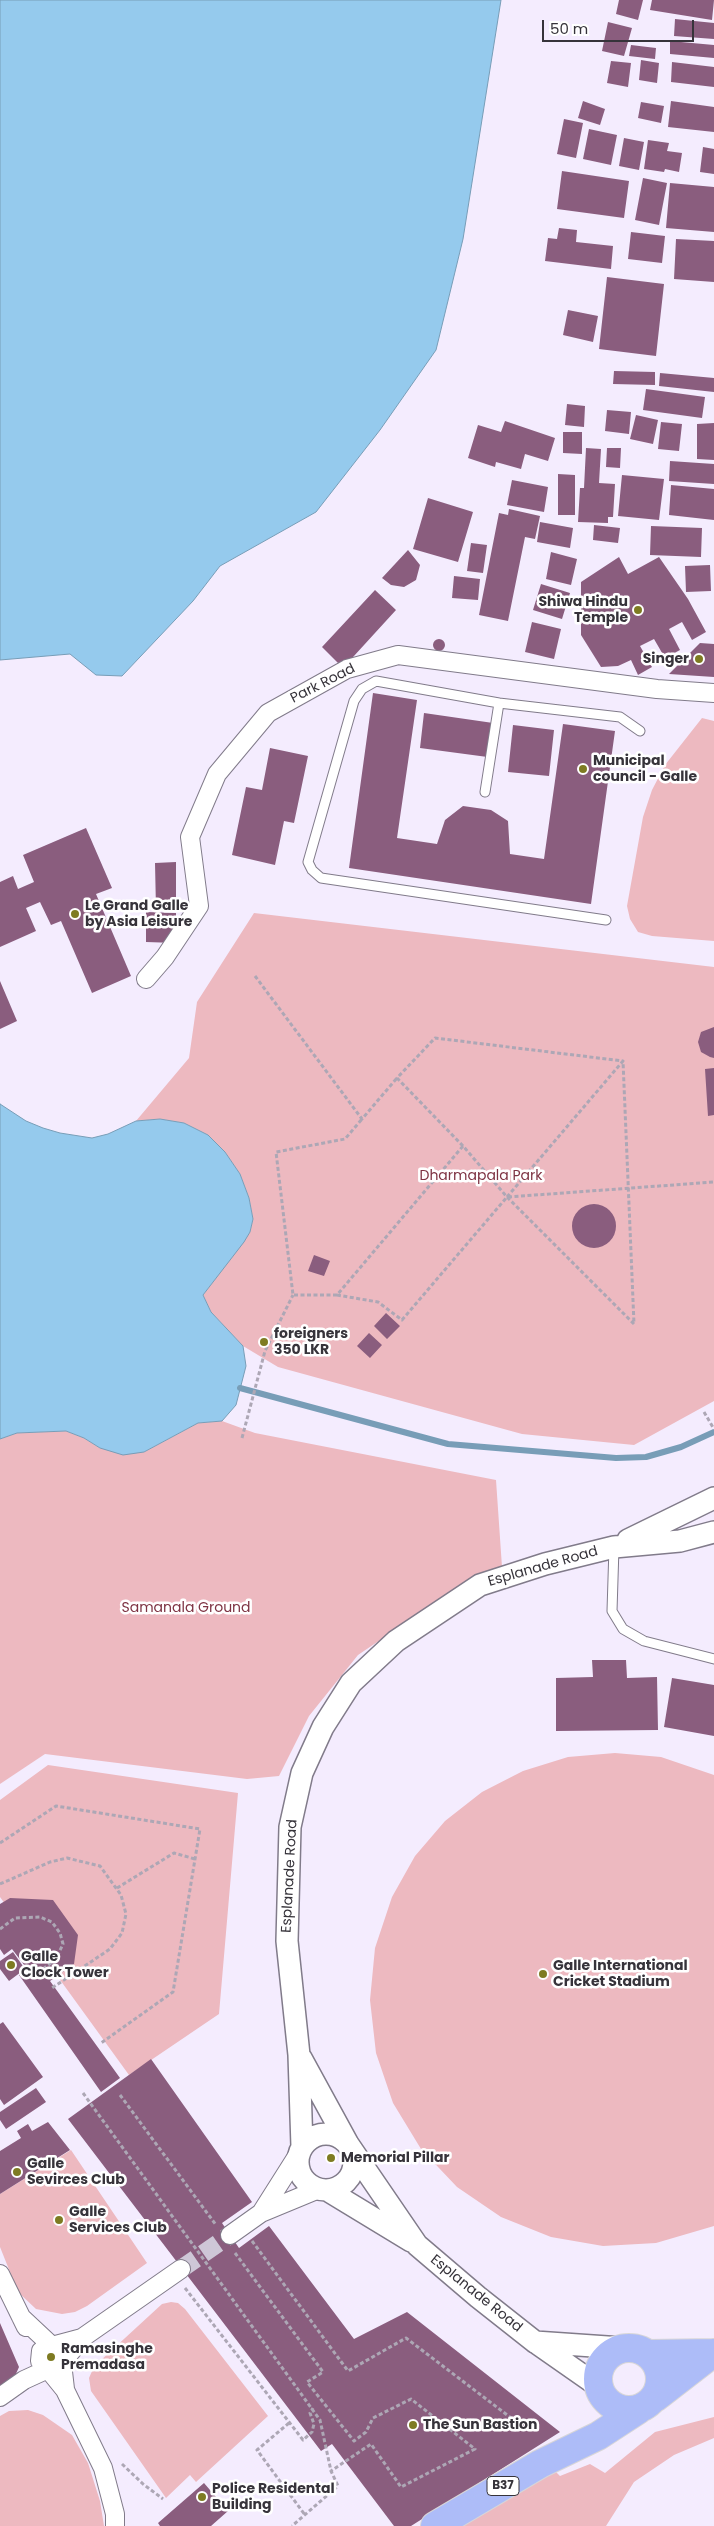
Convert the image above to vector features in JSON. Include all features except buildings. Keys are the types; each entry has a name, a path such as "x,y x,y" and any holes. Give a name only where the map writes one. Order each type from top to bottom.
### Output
{"main road":[{"name":"Esplanade Road","path":"635,2351 714,2353"},
{"path":"572,2448 601,2391 600,2366 613,2352 635,2351 655,2361 660,2374 659,2389 647,2404 619,2409 601,2391"},
{"name":"Esplanade Road","path":"647,2404 714,2353"},
{"name":"B37","path":"435,2526 540,2464 598,2436 647,2404"}],"street":[{"name":"Park Road","path":"146,979 165,958 199,906 190,837 217,774 268,713 347,669 398,655 657,689 714,693"},
{"name":"Esplanade Road","path":"614,1547 714,1498"},
{"name":"Esplanade Road","path":"301,2150 299,2055 287,1941 290,1827 302,1773 323,1727 352,1683 396,1641 441,1609 480,1585 545,1564 614,1547 680,1541 714,1532"},
{"name":"Esplanade Road","path":"299,2055 348,2144 417,2245"},
{"path":"230,2234 261,2213 323,2190 338,2187 350,2175 354,2164 348,2144 337,2136 324,2134 312,2138 301,2150 261,2213"},
{"path":"301,2150 298,2160 302,2175 306,2181 323,2190"},
{"name":"Esplanade Road","path":"323,2190 417,2245 478,2298 601,2391"},
{"path":"0,2397 50,2358 178,2271"},
{"path":"0,2274 21,2317 50,2358 90,2439 103,2468 115,2514 115,2526"},
{"name":"Esplanade Road","path":"535,2342 635,2351"}],"lane":[{"path":"606,920 321,878 312,870 308,862 354,701 362,689 376,681 500,703 620,717 640,731"},
{"path":"485,792 500,703"},
{"path":"614,1547 612,1611 623,1629 644,1641 714,1659"}],"path":[{"path":"255,976 362,1119"},
{"path":"242,1438 265,1351 293,1294 276,1152 345,1139 397,1078 435,1038 623,1061"},
{"path":"397,1078 463,1146 507,1197 634,1324 623,1061"},
{"path":"293,1294 337,1294 378,1302 402,1320 623,1061"},
{"path":"337,1294 463,1146"},
{"path":"507,1197 714,1182"},
{"path":"704,1412 714,1429"},
{"path":"0,1842 56,1806 200,1829 172,1992 101,2043"},
{"path":"117,1888 174,1853 195,1859"},
{"path":"0,1884 50,1862 67,1858 100,1866 117,1888 126,1914 122,1932 110,1949 52,1988"},
{"path":"0,1929 15,1918 40,1917 52,1922 60,1933 63,1944 56,1959 43,1969"},
{"path":"83,2093 320,2420 331,2471 338,2486 292,2526"},
{"path":"252,2241 348,2371 406,2338 519,2424"},
{"path":"178,2271 302,2440 312,2432 314,2424 310,2413 313,2408"},
{"path":"322,2372 307,2382 354,2441 366,2432 373,2418 411,2399 475,2450 401,2487 371,2444 331,2471"},
{"path":"289,2423 256,2450 305,2515"},
{"path":"90,2439 108,2450 143,2484 163,2499"}],"green space":[{"path":"702,718 714,721 714,941 652,936 638,932 630,919 627,906 643,817 652,790 665,765"},
{"name":"Dharmapala Park","path":"254,913 714,967 714,1401 634,1445 522,1434 278,1367 243,1346 211,1312 203,1295 250,1232 253,1219 249,1198 240,1174 225,1152 208,1135 184,1123 160,1119 136,1121 189,1058 197,1002"},
{"name":"Samanala Ground","path":"222,1421 255,1433 496,1480 502,1567 466,1582 358,1655 309,1716 279,1776 247,1779 45,1754 0,1784 0,1439 17,1433 66,1431 84,1438 100,1448 144,1452 198,1423"},
{"name":"Galle International Cricket Stadium","path":"615,1753 661,1757 714,1775 714,2226 656,2243 603,2246 551,2237 501,2217 457,2187 421,2149 393,2103 376,2053 370,2000 375,1948 392,1897 415,1856 445,1821 482,1792 523,1771 568,1757"},
{"path":"48,1765 238,1793 219,2014 129,2075 0,1897 0,1800"},
{"name":"Galle Services Club","path":"71,2150 147,2263 87,2306 75,2312 62,2314 36,2309 18,2292 0,2247 0,2194"},
{"path":"178,2303 185,2309 268,2416 196,2482 190,2475 166,2498 91,2391 89,2378 93,2369 100,2361 162,2304"},
{"path":"28,2410 43,2415 72,2435 88,2463 100,2501 104,2526 0,2526 0,2416 9,2411"},
{"path":"714,2417 714,2438 674,2455 634,2482 606,2526 443,2526 551,2467 560,2476 590,2464 605,2473 655,2432"}],"water":[{"path":"0,0 501,0 463,239 436,350 380,430 316,512 220,566 193,601 122,676 96,675 70,654 0,660"},
{"path":"0,1104 26,1121 43,1128 92,1138 108,1134 136,1121 160,1119 184,1123 208,1135 225,1152 240,1174 249,1198 253,1219 250,1232 244,1242 203,1295 211,1312 243,1346 246,1366 236,1405 222,1421 198,1423 144,1452 123,1455 100,1448 84,1438 66,1431 17,1433 0,1439"}],"waterway":[{"path":"240,1388 448,1444 616,1458 646,1457 681,1447 714,1432"}],"tunnel":[{"path":"181,2269 230,2235"}],"place":[{"name":"Shiwa Hindu Temple","path":"638,610"},
{"name":"Singer","path":"699,659"},
{"name":"Municipal council - Galle","path":"583,769"},
{"name":"Le Grand Galle by Asia Leisure","path":"75,914"},
{"name":"foreigners 350 LKR","path":"264,1342"},
{"name":"Galle Clock Tower","path":"11,1965"},
{"name":"Galle International Cricket Stadium","path":"543,1974"},
{"name":"Memorial Pillar","path":"331,2158"},
{"name":"Galle Sevirces Club","path":"17,2172"},
{"name":"Galle Services Club","path":"59,2220"},
{"name":"Ramasinghe Premadasa","path":"51,2357"},
{"name":"The Sun Bastion","path":"413,2425"},
{"name":"Police Residental Building","path":"202,2497"}]}
